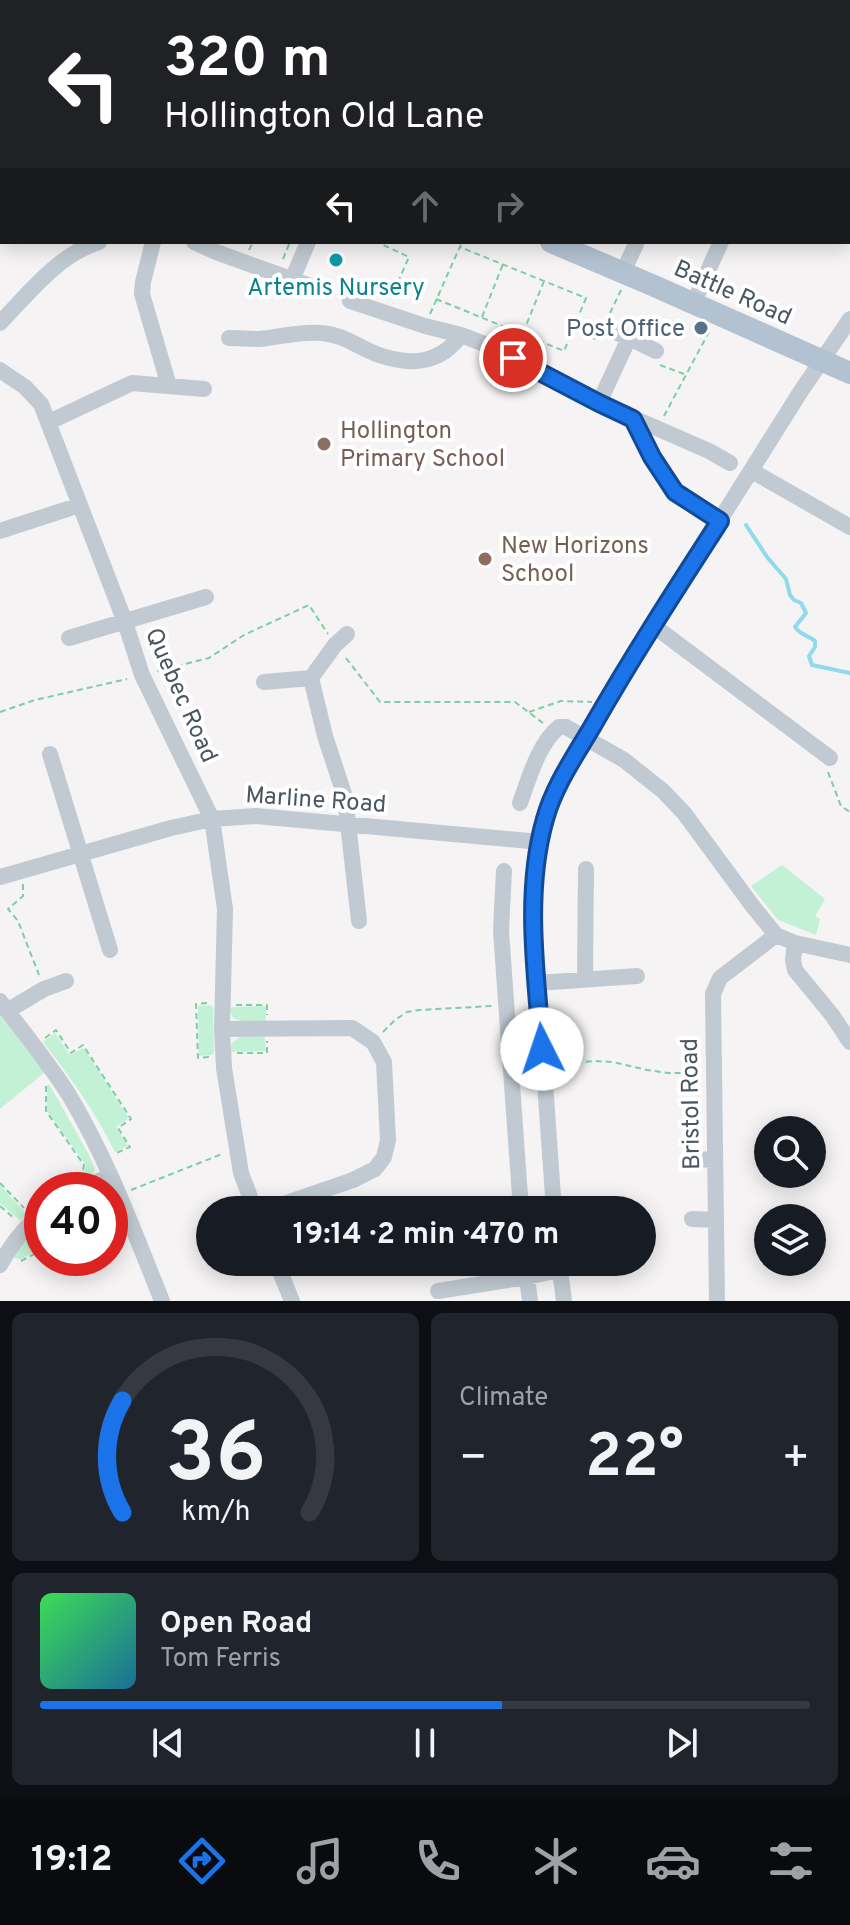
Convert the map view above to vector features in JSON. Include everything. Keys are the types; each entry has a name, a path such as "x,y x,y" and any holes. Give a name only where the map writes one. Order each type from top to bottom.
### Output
{"main road":[{"name":"Battle Road","path":"555,244 622,281 693,304 850,373"}],"street":[{"path":"0,323 50,272 73,254 95,244"},
{"path":"152,244 142,294 169,386"},
{"path":"199,244 316,288"},
{"path":"285,277 307,244"},
{"path":"622,281 636,244"},
{"path":"693,304 720,244"},
{"path":"350,301 495,348 599,403 730,463"},
{"path":"553,1196 537,983 534,894 545,818 558,787 606,702 850,319"},
{"path":"604,327 656,351"},
{"path":"229,338 259,339 321,333 341,337 378,355 420,361 448,350 461,335"},
{"path":"599,403 629,338"},
{"name":"Quebec Road","path":"0,370 25,387 41,404 125,622 142,675 212,819 225,909 222,1029 227,1093 241,1173 250,1196"},
{"path":"49,422 132,383 204,389"},
{"path":"633,419 652,457 675,492 720,521"},
{"path":"752,471 850,527"},
{"path":"0,531 80,505"},
{"path":"69,638 206,597"},
{"path":"654,626 830,758"},
{"path":"264,682 311,678 347,634"},
{"path":"311,678 325,736 345,797 359,921"},
{"path":"520,803 532,787 538,757 553,732 559,727 566,727 640,771 663,791 684,813 776,935 795,943 850,955"},
{"path":"50,754 110,950"},
{"name":"Marline Road","path":"0,877 171,828 212,819 256,816 540,842"},
{"path":"585,978 586,869"},
{"path":"504,871 501,931 520,1196"},
{"name":"Bristol Road","path":"717,1301 713,994 720,978 776,935"},
{"path":"795,943 795,970 850,1042"},
{"path":"537,983 637,976"},
{"path":"66,981 4,1006 69,1095 108,1172"},
{"path":"222,1029 352,1028 373,1042 384,1062 388,1140 384,1157 375,1169 307,1196"},
{"path":"692,1159 715,1160"},
{"path":"128,1217 162,1301"},
{"path":"692,1219 716,1220"},
{"path":"2,1262 13,1242 24,1230"},
{"path":"282,1276 292,1301"},
{"path":"438,1291 501,1276"},
{"path":"527,1276 530,1301"},
{"path":"560,1276 564,1301"}],"path":[{"path":"285,277 290,244"},
{"path":"350,301 354,290 367,284 392,295 409,257 381,244"},
{"path":"425,326 461,244"},
{"path":"436,299 564,351 586,298 460,247"},
{"path":"481,318 503,264"},
{"path":"522,334 544,281"},
{"path":"573,330 604,327 622,281"},
{"path":"658,429 711,328"},
{"path":"656,351 651,361 686,375"},
{"path":"529,712 561,701 606,702"},
{"path":"830,758 828,775 841,806 850,812"},
{"path":"22,871 23,896 8,909 18,921 44,989"},
{"path":"196,1004 222,1004 267,1005 267,1053 198,1058 196,1004"},
{"path":"373,1042 407,1012 506,1005"},
{"path":"34,1046 56,1030 71,1053 83,1045 131,1119 118,1128 130,1147 102,1159"},
{"path":"543,1067 594,1061 668,1073 713,1073"},
{"path":"51,1067 45,1088 46,1111 84,1165 81,1172"},
{"path":"128,1191 230,1151 237,1145"},
{"path":"0,1183 24,1209"},
{"path":"0,1206 24,1216"},
{"path":"2,1262 24,1259"}],"green space":[{"path":"782,865 825,899 815,916 820,919 816,935 778,920 751,886"},
{"path":"211,1005 214,1052 199,1056 198,1006"},
{"path":"266,1006 266,1022 243,1022 233,1018 230,1010 231,1007"},
{"path":"0,1014 45,1072 0,1109"},
{"path":"55,1033 70,1055 84,1048 128,1117 116,1127 128,1146 115,1152 82,1095 43,1042"},
{"path":"240,1037 265,1037 266,1051 230,1051 232,1043"},
{"path":"49,1084 88,1153 94,1172 82,1172 86,1165 47,1111"},
{"path":"0,1185 24,1212 24,1217 21,1221 0,1203"},
{"path":"24,1241 24,1257 21,1259 13,1256"}],"waterway":[{"path":"746,525 786,579 790,595 801,603 806,613 795,627 815,641 809,656 812,665 850,673"}],"place":[{"name":"Artemis Nursery","path":"336,260"},
{"name":"Post Office","path":"701,328"},
{"name":"Hollington Primary School","path":"324,444"},
{"name":"New Horizons School","path":"485,559"}],"route":[{"path":"513,358 633,419 652,457 675,492 720,521 606,702 558,787 545,818 534,894 542,1049"}]}
